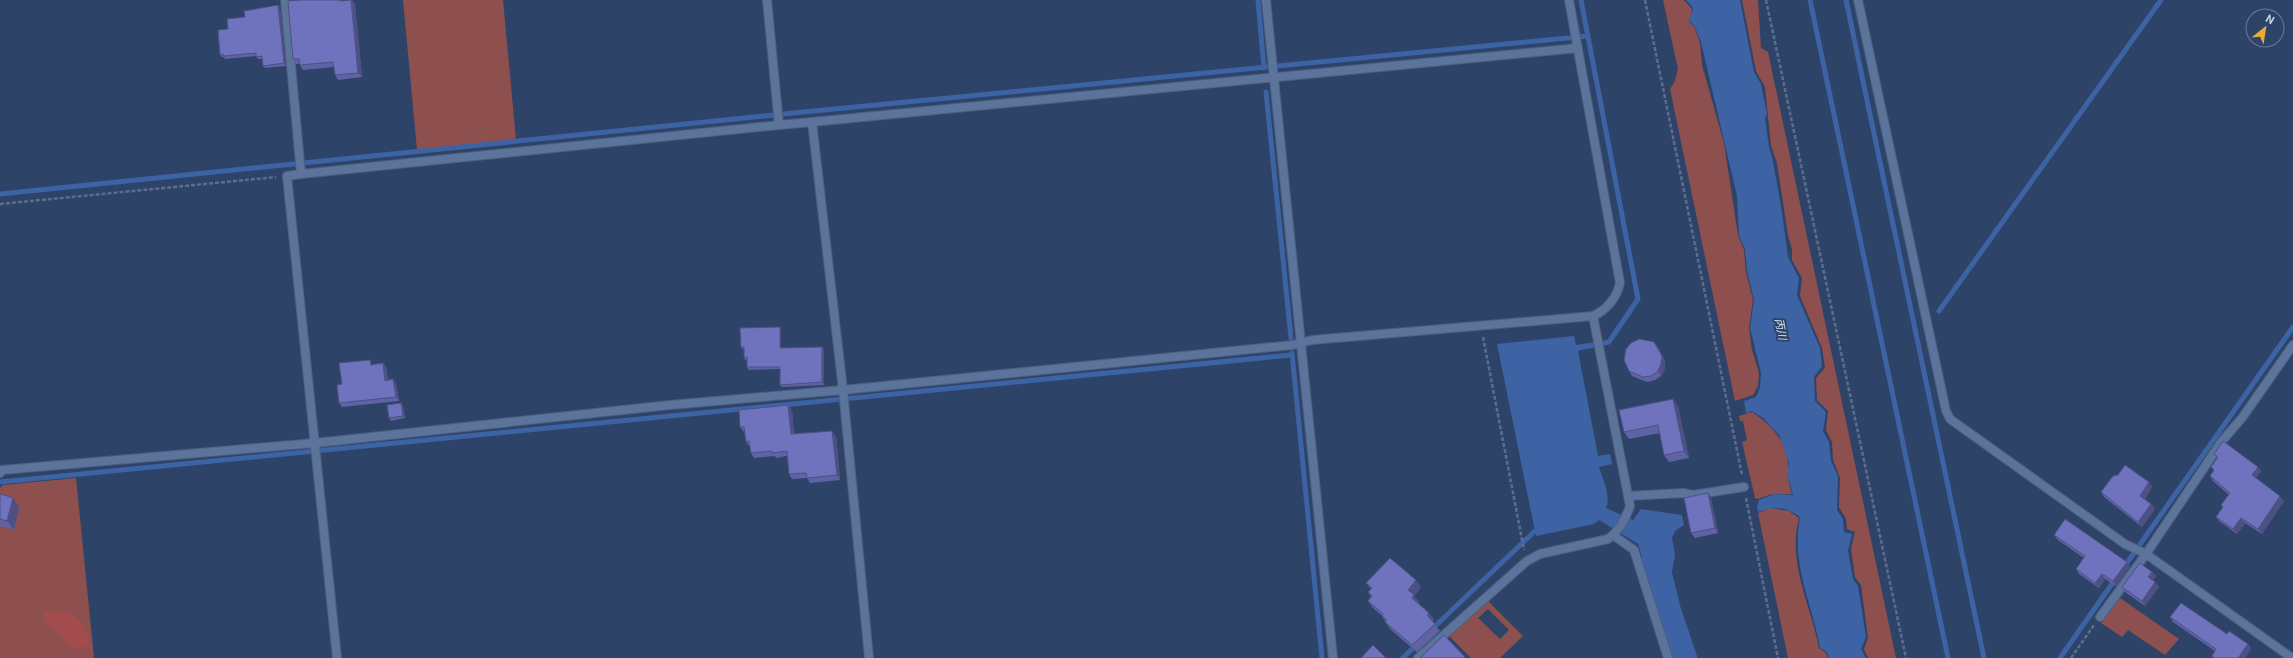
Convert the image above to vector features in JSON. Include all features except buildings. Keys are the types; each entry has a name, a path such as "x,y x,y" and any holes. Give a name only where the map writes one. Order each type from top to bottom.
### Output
{"street":[{"path":"285,0 301,167"},
{"path":"766,0 778,119"},
{"path":"1266,0 1333,658"},
{"path":"0,473 2,470 316,449 670,405 843,396 1301,343 1480,325 1593,316 1604,311 1618,290 1620,283 1569,0"},
{"path":"1858,0 1946,411 1950,419 2132,548 2143,553 2292,658"},
{"path":"336,658 316,449 287,176 301,167 778,119 812,122 1273,71 1576,41"},
{"path":"812,122 843,396 869,658"},
{"path":"1418,658 1527,561 1540,554 1608,539 1615,533 1626,516 1630,506 1593,316"},
{"path":"2100,617 2222,441 2242,418 2293,345"},
{"path":"1628,496 1683,493 1693,495 1744,487"},
{"path":"1615,533 1634,550 1668,658"}],"path":[{"path":"1645,0 1778,658"},
{"path":"1766,0 1906,658"},
{"path":"0,204 287,176"},
{"path":"1480,325 1525,553"},
{"path":"2071,658 2100,617"}],"shaded area":[{"path":"403,0 503,0 516,140 417,150"},
{"path":"1663,0 1684,0 1692,9 1689,22 1694,26 1700,43 1702,65 1724,143 1738,235 1744,250 1746,272 1753,300 1749,328 1752,350 1759,373 1758,386 1753,395 1735,401 1670,89 1675,81 1678,69"},
{"path":"1742,0 1758,0 1761,48 1768,52 1896,658 1868,658 1864,649 1868,638 1861,585 1855,577 1851,549 1855,532 1847,529 1846,519 1839,507 1840,478 1833,460 1832,442 1826,430 1828,411 1817,400 1816,378 1825,368 1822,348 1800,296 1802,278 1792,260 1792,249 1788,235 1777,163 1771,146 1765,87 1756,71"},
{"path":"1752,412 1771,427 1785,448 1788,464 1788,476 1792,494 1772,494 1758,499 1755,498 1742,442 1747,440 1743,421 1740,421 1739,416"},
{"path":"76,478 94,658 0,658 0,488 3,485"},
{"path":"1770,508 1789,511 1799,518 1796,534 1798,567 1819,648 1825,652 1828,658 1788,658 1758,513"},
{"path":"2120,598 2179,639 2165,655 2128,630 2122,637 2101,623"},
{"path":"1488,601 1523,636 1500,658 1471,658 1448,635","holes":["1488,609 1509,630 1500,639 1478,618"]},
{"path":"63,610 74,614 83,624 88,635 88,646 76,649 67,646 60,634 46,624 42,616 44,613"}],"water":[{"name":"丙川","path":"1686,0 1740,0 1754,72 1761,84 1767,114 1765,119 1769,147 1781,206 1788,257 1799,278 1797,295 1820,348 1822,366 1814,377 1815,401 1826,412 1823,431 1829,442 1831,461 1838,476 1837,510 1843,519 1844,532 1852,534 1848,551 1853,579 1858,586 1866,637 1861,649 1866,658 1829,658 1826,651 1820,648 1800,568 1798,535 1800,517 1790,511 1780,508 1758,512 1757,507 1759,500 1774,494 1793,495 1787,474 1789,463 1779,435 1763,418 1752,411 1746,413 1744,401 1756,397 1760,387 1761,373 1750,328 1754,300 1747,271 1745,250 1739,235 1737,196 1701,42 1694,25 1689,21 1693,8"},
{"path":"1574,336 1576,345 1588,343 1589,348 1578,351 1598,456 1610,454 1612,464 1599,467 1607,493 1608,499 1606,508 1633,520 1641,509 1682,515 1684,525 1675,531 1672,538 1675,555 1669,587 1673,603 1658,607 1638,544 1599,520 1594,524 1536,536 1497,344"}],"waterway":[{"path":"1258,0 1264,68"},
{"path":"1581,0 1638,299 1609,342 1583,347"},
{"path":"1810,0 1948,658"},
{"path":"1846,0 1984,658"},
{"path":"1939,311 2161,0"},
{"path":"0,194 793,113 1588,36"},
{"path":"1266,92 1291,338"},
{"path":"2124,567 2293,327"},
{"path":"1292,353 1322,658"},
{"path":"0,482 1291,355"},
{"path":"1431,630 1538,528"},
{"path":"1655,566 1666,611 1682,658"},
{"path":"2060,658 2116,578"},
{"path":"1403,658 1417,644"}]}
